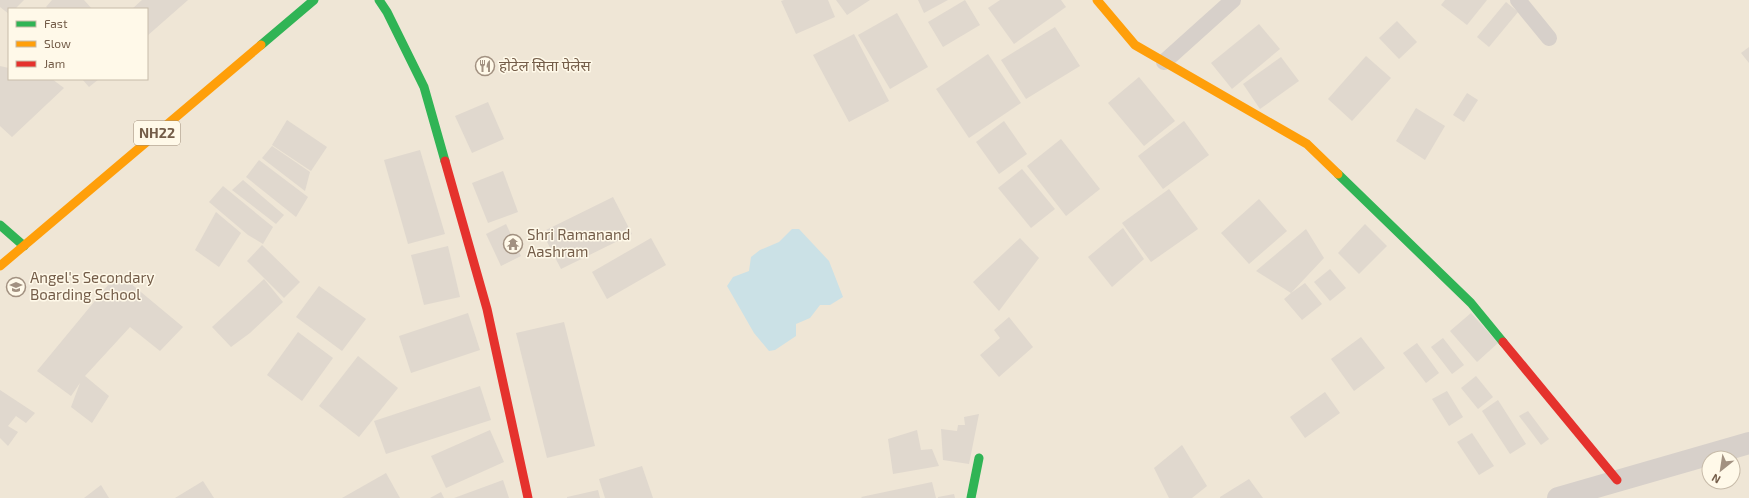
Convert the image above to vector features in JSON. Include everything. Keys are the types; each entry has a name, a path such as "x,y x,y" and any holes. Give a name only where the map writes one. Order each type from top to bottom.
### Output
{"main road":[{"name":"NH22","path":"0,266 314,0"},
{"path":"378,0 387,12 424,87 486,309 528,498"},
{"path":"1097,0 1135,45 1307,144 1471,303 1617,480"},
{"path":"0,225 24,246"},
{"path":"971,498 979,458"}],"street":[{"path":"1558,498 1749,443"}],"lane":[{"path":"1164,62 1233,0"},
{"path":"1518,0 1549,38"}],"shaded area":[{"path":"0,0 1749,0 1749,498 0,498"},
{"path":"792,229 799,229 829,261 843,297 830,305 820,305 810,318 796,324 796,336 775,350 769,351 754,333 727,286 733,277 749,271 751,257 760,250 779,242"}],"building":[{"path":"0,0 24,0 16,8 8,8 8,13 0,7"},
{"path":"52,0 84,0 91,8 48,8 46,7"},
{"path":"142,0 188,0 148,35 148,8 133,8"},
{"path":"828,0 835,17 796,34 781,1"},
{"path":"836,0 870,0 847,15"},
{"path":"918,0 948,0 924,13"},
{"path":"965,0 980,25 943,47 928,22"},
{"path":"1000,0 1061,0 1066,7 1014,44 988,8"},
{"path":"1445,0 1487,0 1467,25 1441,5"},
{"path":"1506,2 1518,12 1489,47 1477,37"},
{"path":"897,13 928,67 890,89 858,35"},
{"path":"1397,21 1417,42 1399,59 1379,38"},
{"path":"1259,24 1280,49 1232,89 1211,63"},
{"path":"1055,27 1080,66 1026,99 1001,60"},
{"path":"854,34 889,101 849,122 813,55"},
{"path":"1749,47 1749,63 1741,53"},
{"path":"988,54 1021,103 969,138 936,89"},
{"path":"1366,56 1391,78 1352,121 1328,99"},
{"path":"1281,57 1299,81 1260,109 1243,84"},
{"path":"0,66 8,68 8,80 53,80 64,88 12,137 0,126"},
{"path":"1139,77 1175,121 1144,146 1108,103"},
{"path":"83,80 98,80 89,87"},
{"path":"1467,93 1478,100 1464,122 1453,115"},
{"path":"488,102 504,139 472,153 455,116"},
{"path":"1416,108 1445,126 1425,160 1396,141"},
{"path":"287,120 327,147 311,171 272,145"},
{"path":"1004,121 1027,154 999,174 976,142"},
{"path":"1184,121 1209,155 1163,189 1138,156"},
{"path":"1061,139 1100,189 1066,216 1027,166"},
{"path":"272,146 310,172 305,191 262,158"},
{"path":"420,150 445,234 408,244 384,160"},
{"path":"259,160 308,197 296,217 246,177"},
{"path":"1022,169 1055,209 1031,228 998,188"},
{"path":"503,171 518,212 488,223 472,183"},
{"path":"243,180 284,215 276,224 232,190"},
{"path":"223,186 273,227 263,244 248,235 209,202"},
{"path":"1169,189 1198,229 1151,262 1122,223"},
{"path":"613,197 632,234 561,269 542,232"},
{"path":"1259,199 1287,231 1249,264 1221,233"},
{"path":"216,212 241,233 219,267 195,250"},
{"path":"506,224 521,256 501,266 486,234"},
{"path":"1365,224 1387,246 1359,274 1338,253"},
{"path":"1123,228 1144,259 1112,287 1088,257"},
{"path":"1306,229 1324,258 1291,293 1256,271"},
{"path":"651,238 666,265 607,299 592,272"},
{"path":"1020,238 1039,258 999,311 973,282"},
{"path":"262,245 300,282 284,298 247,261"},
{"path":"448,246 460,297 424,305 411,255"},
{"path":"1330,269 1346,288 1330,301 1314,282"},
{"path":"118,273 183,327 160,351 130,327 85,376 109,396 92,423 71,407 80,383 71,396 37,371"},
{"path":"264,279 283,302 250,333 231,347 212,327"},
{"path":"1305,283 1322,304 1302,320 1284,299"},
{"path":"319,286 366,319 342,351 296,317"},
{"path":"468,313 480,350 411,373 399,336"},
{"path":"1471,313 1498,343 1477,362 1450,331"},
{"path":"1009,317 1033,347 999,377 980,355 1000,338 994,330"},
{"path":"564,322 595,446 547,458 516,333"},
{"path":"298,332 333,358 302,401 267,375"},
{"path":"1361,337 1385,368 1354,391 1331,359"},
{"path":"1443,338 1464,365 1452,374 1431,347"},
{"path":"1417,343 1439,373 1426,383 1403,353"},
{"path":"358,356 398,388 359,437 319,406"},
{"path":"1476,376 1493,397 1478,409 1461,388"},
{"path":"480,386 491,420 386,454 374,421"},
{"path":"0,390 35,413 26,423 16,416 8,426 18,432 8,446 0,438"},
{"path":"1447,391 1463,417 1449,426 1432,399"},
{"path":"1325,392 1340,413 1305,438 1290,417"},
{"path":"1498,400 1526,444 1510,454 1482,411"},
{"path":"1528,411 1549,439 1541,445 1519,416"},
{"path":"979,414 969,464 943,460 941,429 957,431 958,425 965,425 964,417"},
{"path":"490,430 504,462 446,488 431,456"},
{"path":"917,430 921,450 932,449 939,466 893,474 888,439"},
{"path":"1472,433 1494,466 1479,475 1457,442"},
{"path":"1182,445 1207,486 1192,498 1169,498 1154,468"},
{"path":"642,466 653,498 605,498 599,479"},
{"path":"386,473 400,498 342,498"},
{"path":"1249,479 1263,498 1220,498 1220,497"},
{"path":"503,480 509,498 454,498"},
{"path":"203,481 214,498 175,498"},
{"path":"932,482 936,498 861,497"},
{"path":"101,485 109,498 84,498"},
{"path":"598,490 600,498 567,498 567,497"},
{"path":"441,492 444,498 430,498"},
{"path":"954,494 955,498 938,498 938,497"}],"traffic: fast":[{"path":"261,45 314,0"},
{"path":"379,0 387,12 424,87 445,161"},
{"path":"1338,174 1471,303 1503,342"},
{"path":"0,225 24,246"},
{"path":"971,498 979,458"}],"traffic: slow":[{"path":"1097,0 1135,45 1307,144 1338,174"},
{"path":"0,266 261,45"}],"traffic: jam":[{"path":"445,161 487,309 528,498"},
{"path":"1503,342 1617,480"}],"place":[{"name":"होटेल सिता पेलेस","path":"485,66"},
{"name":"Shri Ramanand Aashram","path":"513,244"},
{"name":"Angel's Secondary Boarding School","path":"16,287"}]}
